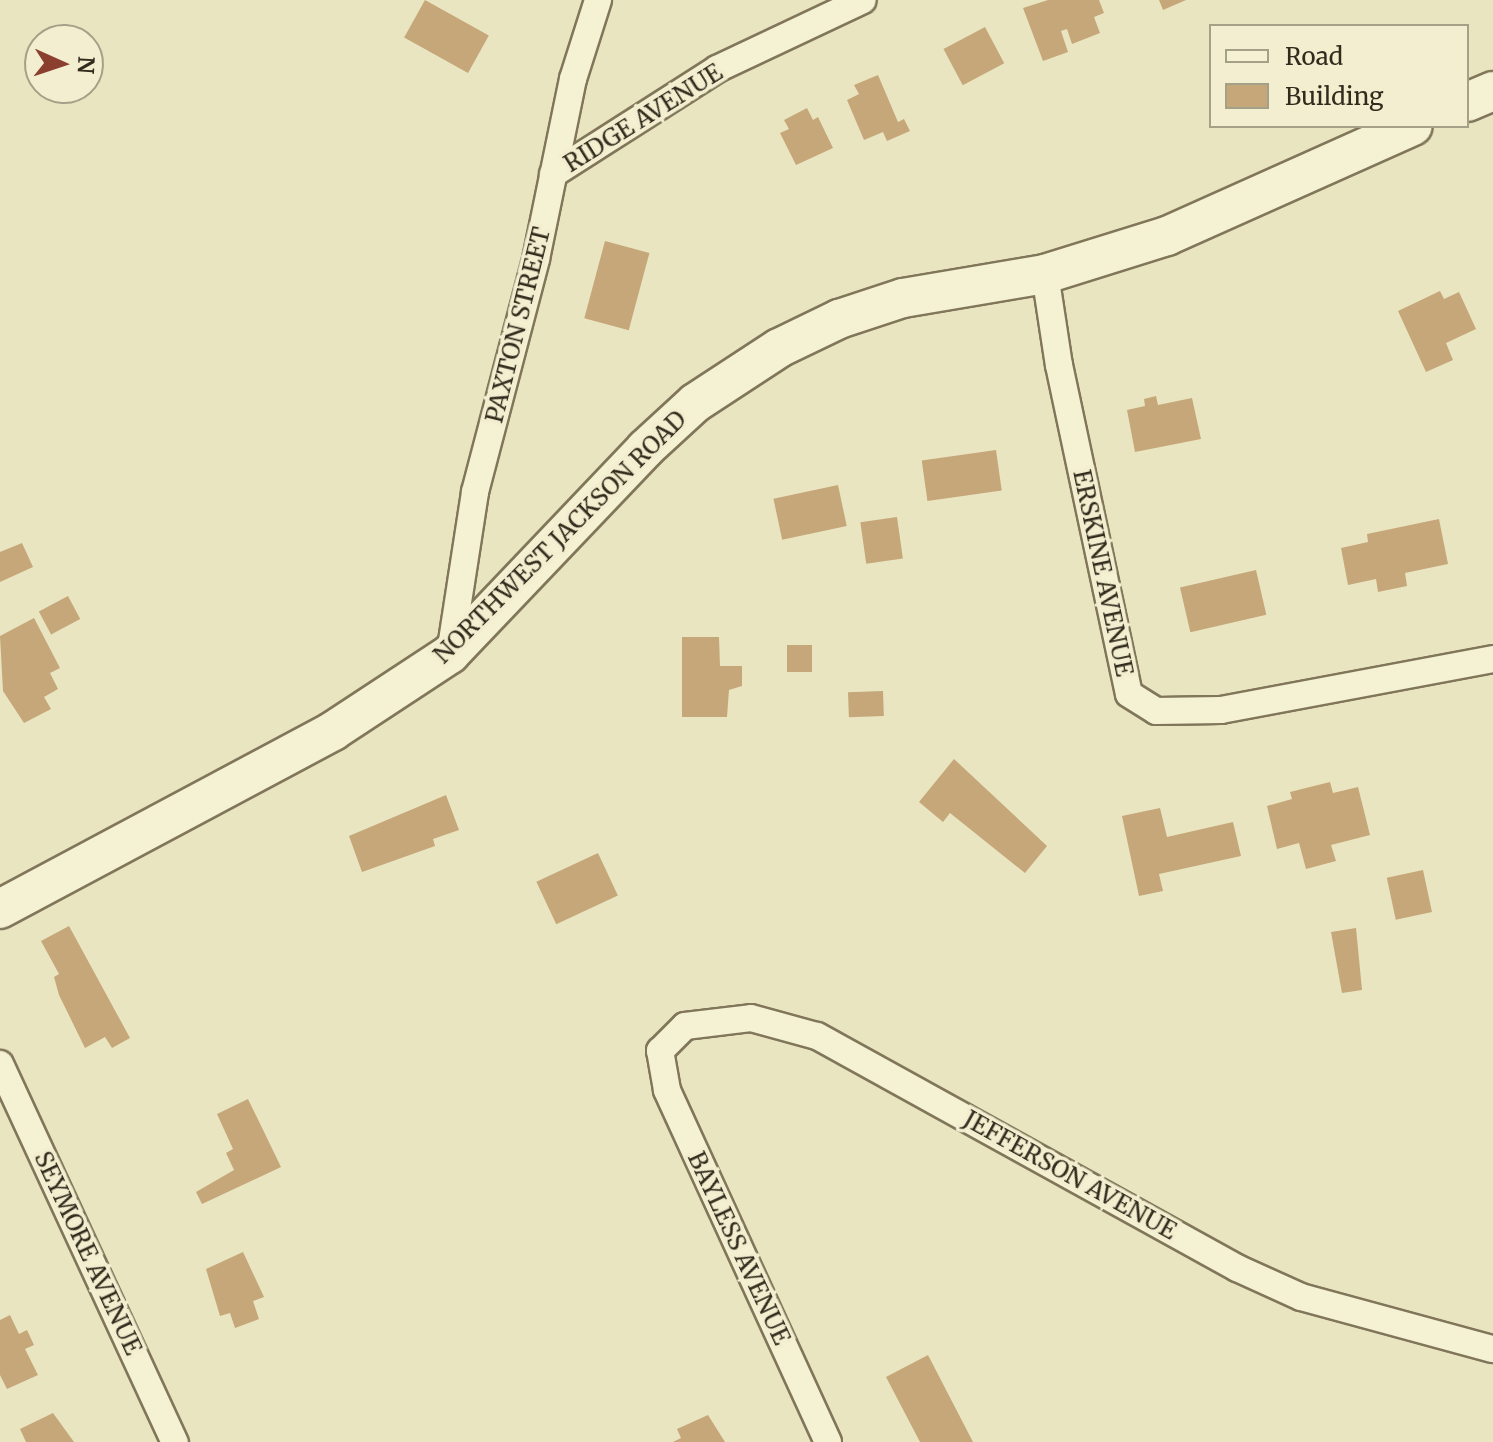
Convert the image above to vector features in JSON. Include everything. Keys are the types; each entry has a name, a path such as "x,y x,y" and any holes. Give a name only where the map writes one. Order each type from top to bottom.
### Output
{"main road":[{"path":"1469,101 1493,91"},
{"name":"NORTHWEST JACKSON ROAD","path":"0,909 333,731 450,654 645,449 722,383 839,319 903,298 1045,274 1167,236 1409,128"}],"street":[{"name":"PAXTON STREET","path":"450,654 475,492 553,174 573,79 598,0"},
{"name":"RIDGE AVENUE","path":"553,174 717,69 863,0"},
{"name":"ERSKINE AVENUE","path":"1045,274 1059,365 1129,694 1156,711 1221,710 1493,659"},
{"name":"JEFFERSON AVENUE","path":"660,1051 685,1026 751,1018 817,1036 1237,1268 1301,1297 1493,1349"},
{"name":"BAYLESS AVENUE","path":"660,1051 667,1090 828,1442"},
{"name":"SEYMORE AVENUE","path":"0,1064 175,1442"}],"building":[{"path":"425,0 489,35 468,73 404,38"},
{"path":"1048,0 1099,0 1104,13 1094,17 1100,33 1072,44 1067,29 1061,31 1068,52 1043,61 1023,8"},
{"path":"1159,0 1186,0 1163,10"},
{"path":"985,27 1004,63 963,85 944,49"},
{"path":"878,75 898,122 904,119 910,131 887,141 883,132 864,140 847,100 859,94 854,85"},
{"path":"807,108 813,120 818,117 833,148 796,165 780,133 789,129 784,120"},
{"path":"605,241 649,253 629,330 584,318"},
{"path":"1440,291 1444,299 1459,292 1476,329 1446,343 1453,360 1426,372 1398,311"},
{"path":"1156,396 1158,405 1192,398 1201,439 1135,452 1127,410 1145,406 1144,399"},
{"path":"996,450 1002,491 927,501 922,460"},
{"path":"838,485 847,526 782,540 773,499"},
{"path":"897,517 903,559 866,564 860,522"},
{"path":"1439,519 1448,564 1405,573 1407,586 1378,592 1376,579 1348,585 1341,548 1368,542 1367,534"},
{"path":"22,543 33,567 0,582 0,552"},
{"path":"1256,570 1266,615 1190,632 1180,588"},
{"path":"68,596 80,619 51,634 39,611"},
{"path":"34,618 60,668 50,673 58,689 44,697 51,709 24,723 3,691 0,636"},
{"path":"682,637 719,637 720,666 742,666 742,686 729,690 727,717 682,717"},
{"path":"787,645 812,645 812,672 787,672"},
{"path":"883,691 884,716 849,717 848,692"},
{"path":"954,759 1047,846 1025,873 950,813 943,822 919,802"},
{"path":"1330,782 1333,793 1358,787 1370,835 1331,845 1336,861 1306,869 1299,843 1277,849 1267,806 1292,799 1290,792"},
{"path":"446,795 459,830 433,839 435,846 362,872 349,836"},
{"path":"1160,808 1167,837 1233,822 1241,856 1159,874 1163,891 1139,896 1122,816"},
{"path":"598,853 618,896 556,924 536,882"},
{"path":"1423,870 1432,912 1396,920 1387,878"},
{"path":"69,926 130,1038 112,1048 105,1037 85,1048 59,995 54,977 59,974 41,941"},
{"path":"1356,928 1362,990 1342,993 1331,932"},
{"path":"248,1099 281,1167 202,1204 196,1192 234,1170 226,1153 233,1149 217,1114"},
{"path":"243,1252 264,1297 253,1301 259,1319 235,1328 230,1313 220,1316 206,1269"},
{"path":"10,1315 19,1334 27,1330 34,1345 25,1349 38,1375 7,1389 0,1375 0,1320"},
{"path":"928,1355 973,1442 920,1442 886,1377"},
{"path":"53,1413 74,1442 26,1442 20,1429"},
{"path":"708,1415 725,1442 673,1442 681,1438 677,1429"}]}
